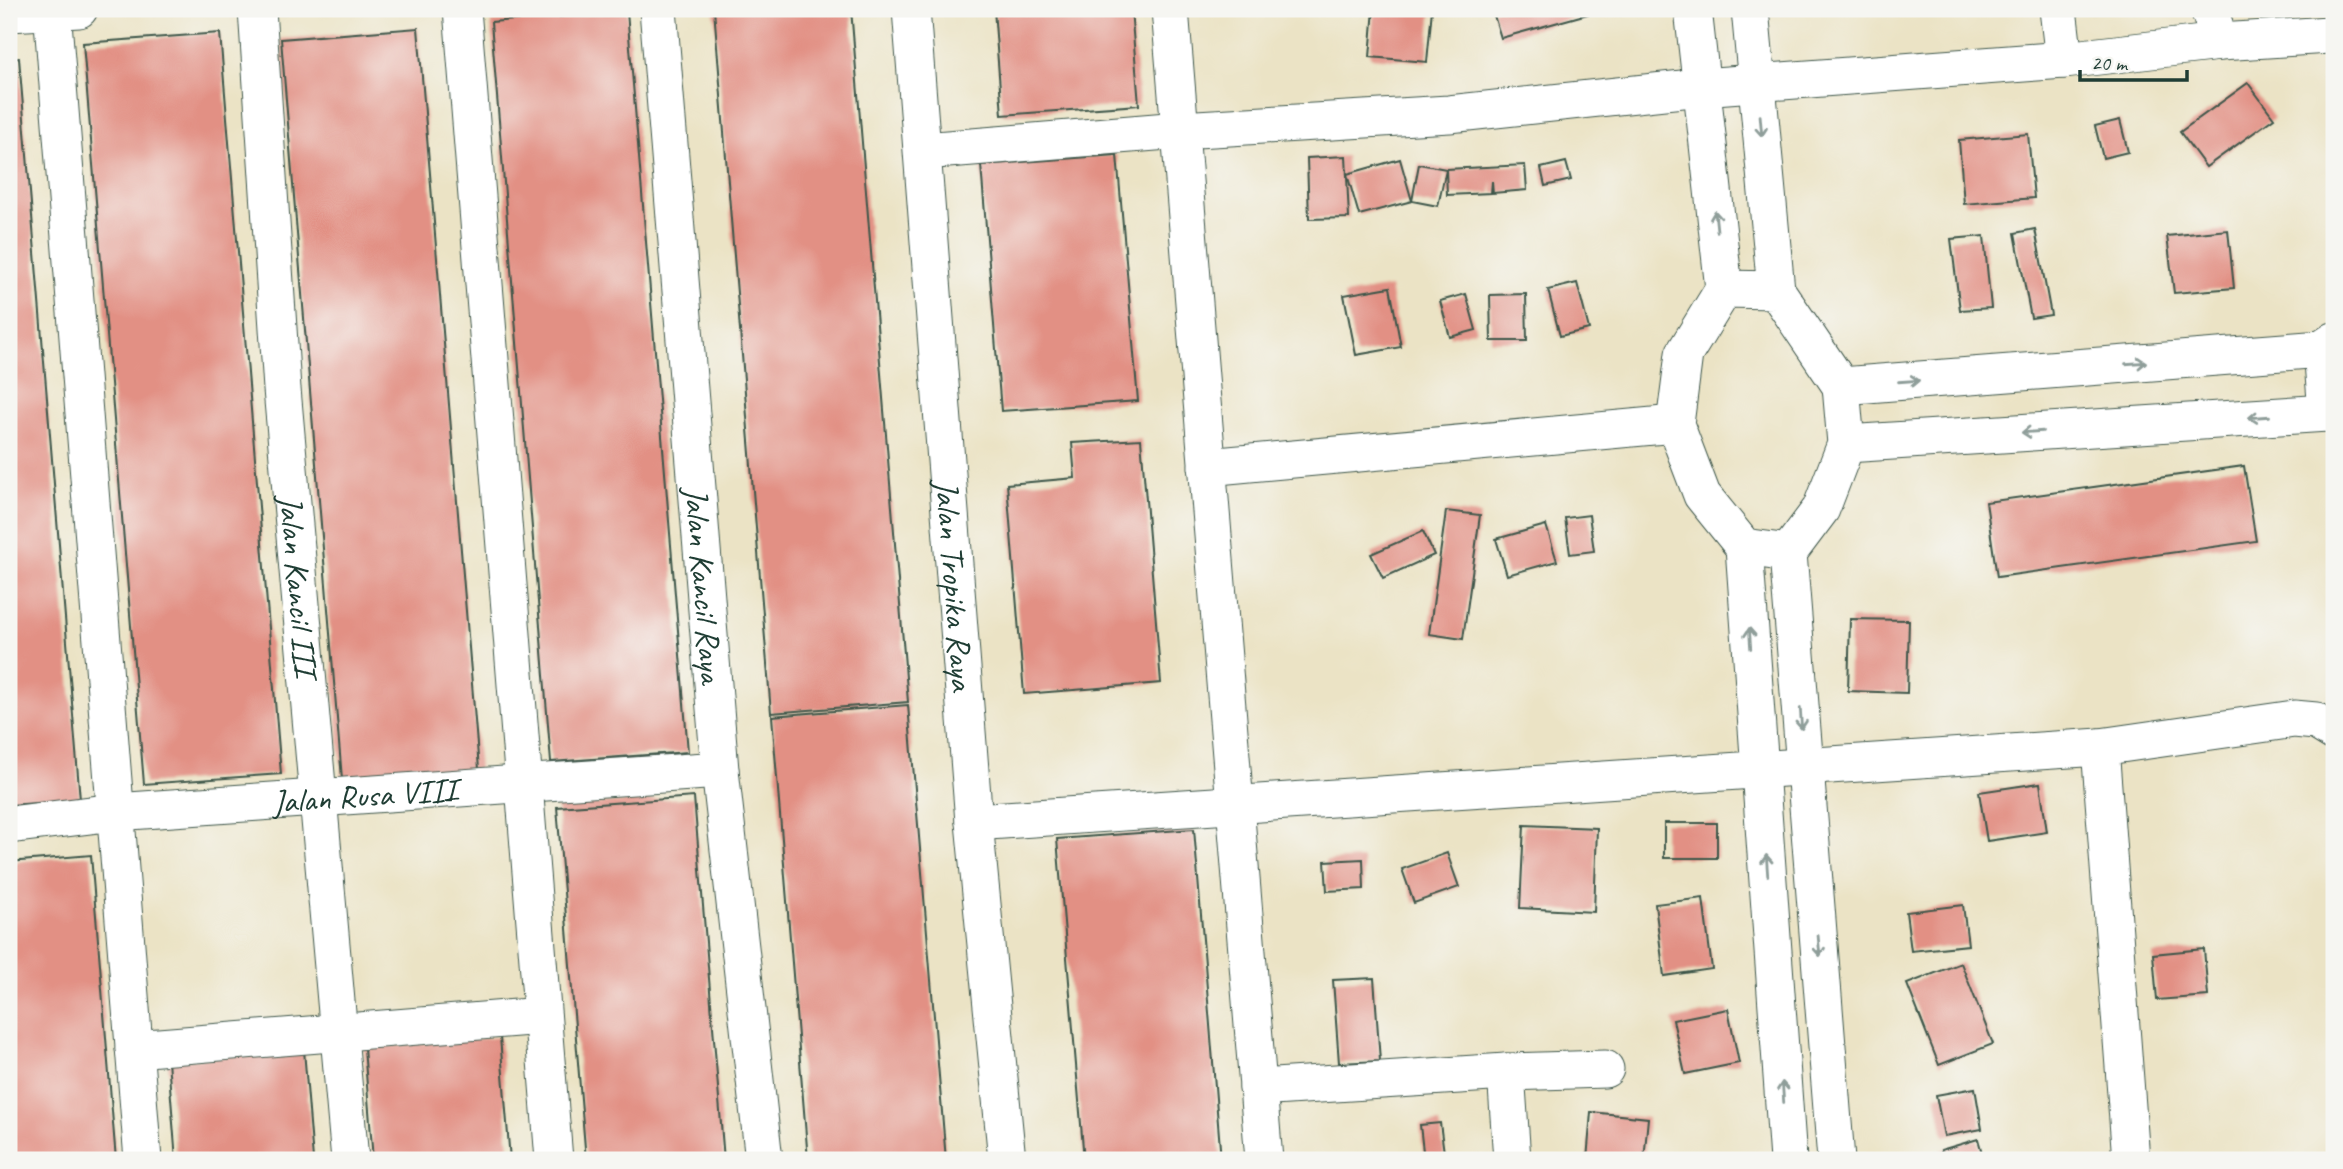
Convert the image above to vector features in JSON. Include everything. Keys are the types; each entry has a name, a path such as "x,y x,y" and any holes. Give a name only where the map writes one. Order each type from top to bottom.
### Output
{"street":[{"path":"9,13 61,9 116,812 143,1160"},
{"name":"Jalan Kancil III","path":"257,9 282,389 351,1160"},
{"path":"462,9 554,1160"},
{"name":"Jalan Kancil Raya","path":"658,9 720,770 764,1160"},
{"name":"Jalan Tropika Raya","path":"911,9 974,821 1007,1160"},
{"path":"1170,9 1264,1160"},
{"path":"1693,9 1724,289 1684,354 1675,424 1702,495 1744,548 1788,1160"},
{"path":"1750,9 1776,290 1841,386 1846,444 1821,509 1788,553 1836,1160"},
{"path":"2059,9 2064,60"},
{"path":"923,151 1180,130 1448,114 1757,82 2064,60 2214,26 2329,34"},
{"path":"1724,289 1776,290"},
{"path":"1841,386 2328,345 2331,414 1846,444"},
{"path":"1207,467 1675,424"},
{"path":"1744,548 1788,553"},
{"path":"974,821 2100,747 2294,719 2316,721 2334,732"},
{"path":"2100,747 2131,1160"},
{"name":"Jalan Rusa VIII","path":"9,825 116,812 720,770"},
{"path":"134,1049 542,1016"},
{"path":"1258,1088 1506,1072 1605,1069"},
{"path":"1506,1072 1512,1160"}],"building":[{"path":"714,9 851,9 908,702 771,713"},
{"path":"994,9 1131,9 1139,105 1002,115"},
{"path":"1374,9 1432,9 1427,62 1370,57"},
{"path":"1492,9 1602,9 1602,10 1501,38"},
{"path":"627,11 688,752 551,762 491,22"},
{"path":"418,28 479,769 342,779 281,39"},
{"path":"220,33 281,774 144,784 83,43"},
{"path":"19,58 80,800 9,805 9,59"},
{"path":"2248,83 2274,118 2206,167 2180,132"},
{"path":"2120,120 2128,152 2103,158 2095,126"},
{"path":"2028,134 2034,198 1964,204 1959,140"},
{"path":"1117,155 1138,401 1001,411 981,165"},
{"path":"1346,156 1349,218 1309,219 1307,158"},
{"path":"1400,159 1412,201 1359,215 1347,174"},
{"path":"1566,162 1571,180 1545,186 1541,168"},
{"path":"1419,164 1446,169 1438,206 1412,201"},
{"path":"1525,165 1527,190 1493,193 1492,181 1491,193 1447,195 1446,169"},
{"path":"2035,229 2051,315 2031,318 2015,233"},
{"path":"2228,230 2234,288 2174,293 2167,236"},
{"path":"1984,236 1991,308 1960,310 1951,239"},
{"path":"1577,283 1589,329 1560,336 1548,290"},
{"path":"1390,287 1401,347 1356,355 1344,295"},
{"path":"1466,294 1476,330 1450,337 1440,301"},
{"path":"1526,294 1527,341 1491,341 1490,295"},
{"path":"1141,439 1161,683 1024,694 1007,484 1075,478 1072,443"},
{"path":"2244,466 2256,541 1997,577 1986,502"},
{"path":"1446,511 1480,515 1463,639 1429,634"},
{"path":"1589,515 1594,551 1570,554 1565,518"},
{"path":"1546,525 1557,561 1507,575 1496,539"},
{"path":"1423,531 1434,555 1383,578 1371,554"},
{"path":"1850,619 1909,620 1907,693 1848,691"},
{"path":"908,705 946,1160 808,1160 772,716"},
{"path":"2040,783 2047,832 1987,841 1979,792"},
{"path":"694,797 724,1160 586,1160 557,807"},
{"path":"1664,823 1717,823 1717,858 1664,858"},
{"path":"1524,825 1597,828 1594,912 1520,908"},
{"path":"1194,829 1221,1160 1084,1160 1057,839"},
{"path":"1447,853 1459,887 1414,903 1402,869"},
{"path":"91,855 116,1160 9,1160 9,862"},
{"path":"1363,859 1364,889 1327,891 1325,861"},
{"path":"1703,898 1712,969 1664,976 1655,904"},
{"path":"1963,905 1968,945 1911,951 1906,912"},
{"path":"2204,949 2208,996 2157,1000 2153,954"},
{"path":"1961,963 1993,1044 1939,1065 1907,984"},
{"path":"1374,978 1380,1061 1339,1063 1333,980"},
{"path":"1728,1009 1739,1063 1685,1074 1673,1020"},
{"path":"500,1037 510,1160 373,1160 364,1048"},
{"path":"304,1050 313,1160 176,1160 168,1061"},
{"path":"1975,1088 1982,1129 1944,1136 1936,1095"},
{"path":"1591,1112 1648,1118 1644,1160 1587,1160"},
{"path":"1440,1123 1445,1160 1424,1160 1420,1125"},
{"path":"1978,1139 1984,1160 1944,1160 1941,1150"}]}
